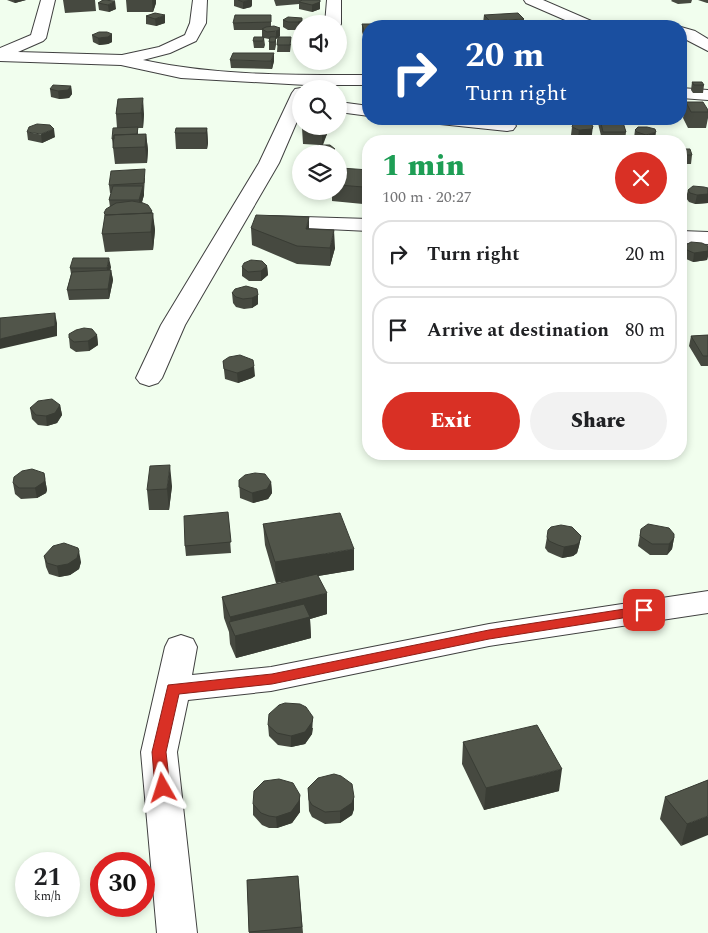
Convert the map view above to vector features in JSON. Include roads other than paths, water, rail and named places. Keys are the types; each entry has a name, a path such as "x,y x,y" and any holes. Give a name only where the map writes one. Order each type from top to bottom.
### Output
{"street":[{"path":"0,54 38,38 48,0"},
{"path":"121,60 164,50 191,38 198,23 200,0"},
{"path":"333,15 334,0"},
{"path":"531,0 577,20"},
{"path":"687,33 708,46"},
{"path":"0,54 121,60 181,73 292,92"},
{"path":"347,81 362,80"},
{"path":"687,94 708,96"},
{"path":"347,108 362,110"},
{"path":"149,378 173,325 269,163 292,115"},
{"path":"497,125 507,126"},
{"path":"234,220 362,225"},
{"path":"687,237 708,238"},
{"path":"173,689 272,679 489,635 663,607 708,604"},
{"path":"177,933 159,752 181,647"}]}
